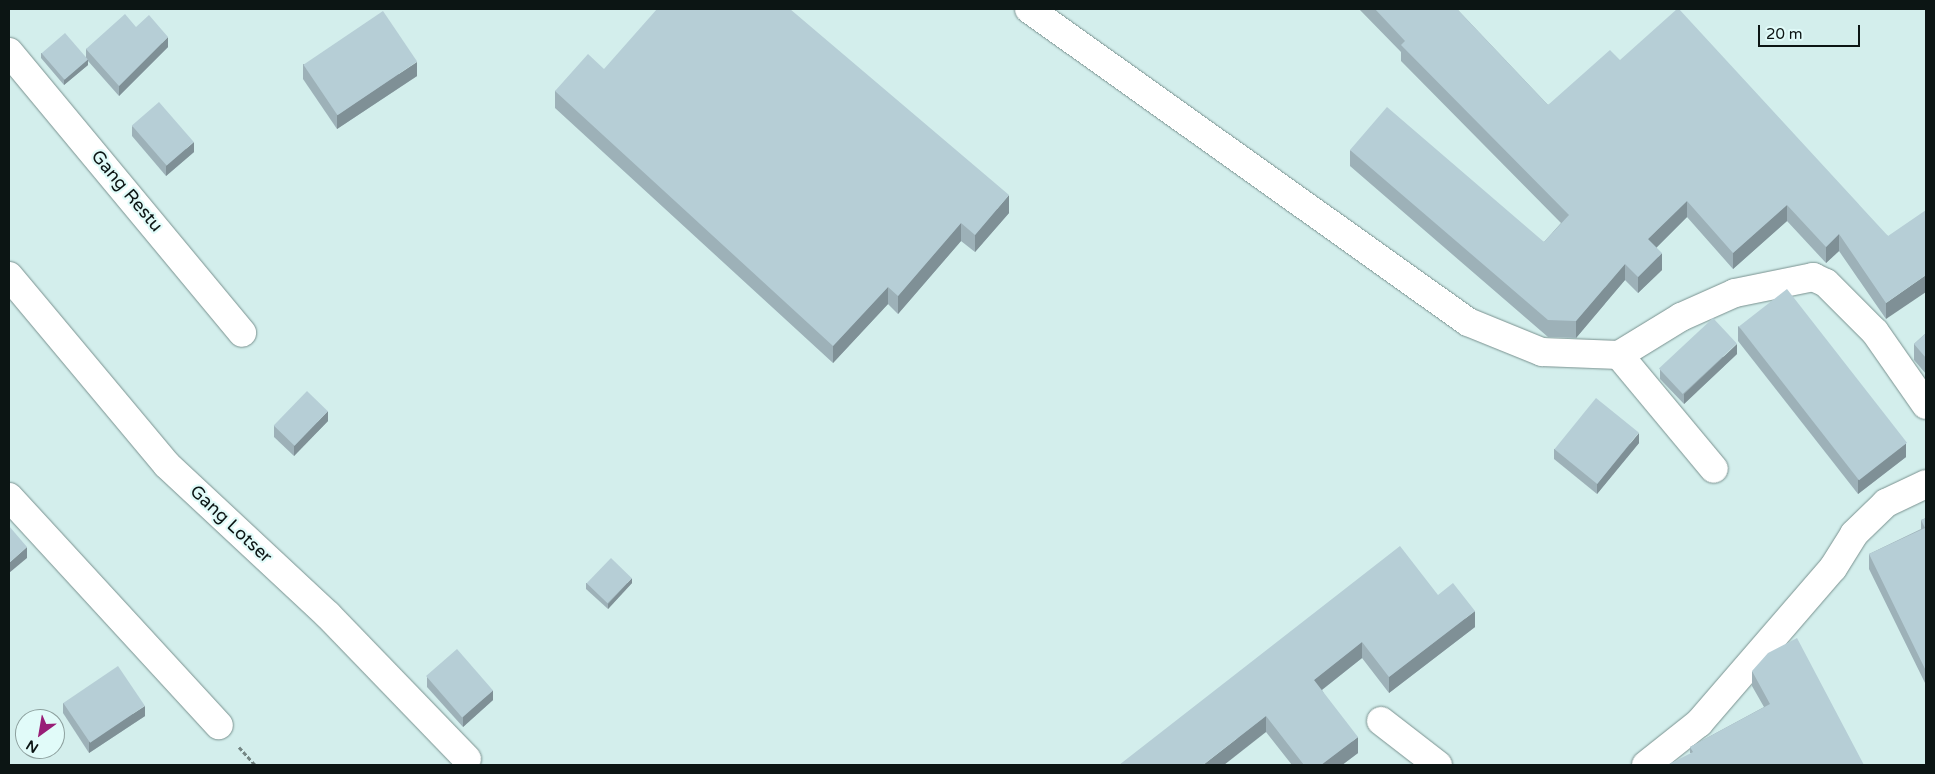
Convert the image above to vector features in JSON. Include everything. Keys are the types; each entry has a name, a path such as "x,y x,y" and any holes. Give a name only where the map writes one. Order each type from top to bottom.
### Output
{"street":[{"path":"1028,9 1468,322 1542,352 1619,355 1681,317 1735,293 1813,277 1826,283 1875,332 1926,405"},
{"name":"Gang Restu","path":"9,52 242,333"},
{"name":"Gang Lotser","path":"9,276 167,465 328,615 467,759"},
{"path":"1619,355 1714,468"},
{"path":"1646,765 1699,723 1833,568 1854,534 1886,504 1926,484"},
{"path":"9,497 219,725"},
{"path":"1382,721 1438,765"}],"building":[{"path":"657,9 790,9 1009,195 975,235 961,223 898,296 888,287 833,346 555,91 588,54 604,69"},
{"path":"1375,9 1457,9 1548,105 1610,50 1620,60 1679,9 1888,236 1926,210 1926,275 1886,303 1839,234 1826,247 1787,205 1733,253 1687,201 1648,239 1662,253 1638,277 1625,264 1576,321 1548,320 1350,150 1387,107 1544,242 1569,215 1401,45 1405,41"},
{"path":"383,11 417,62 338,115 303,65"},
{"path":"125,14 136,27 149,15 168,37 119,86 86,49"},
{"path":"65,33 88,59 65,80 42,53"},
{"path":"159,102 194,142 167,166 132,126"},
{"path":"1787,289 1907,443 1859,480 1739,327"},
{"path":"1713,318 1737,344 1683,394 1659,368"},
{"path":"1926,333 1926,358 1914,344"},
{"path":"307,391 328,411 295,446 274,426"},
{"path":"1596,398 1639,433 1597,484 1554,449"},
{"path":"1926,518 1926,671 1869,554 1925,528 1921,520"},
{"path":"9,526 27,547 9,563"},
{"path":"1400,546 1438,595 1453,583 1475,611 1389,677 1362,642 1314,680 1358,737 1321,765 1304,765 1266,716 1203,765 1119,765"},
{"path":"611,558 632,578 608,603 587,583"},
{"path":"1797,638 1864,765 1667,765 1693,752 1690,747 1770,704 1752,671 1768,653"},
{"path":"457,649 493,691 462,717 426,676"},
{"path":"118,666 145,706 90,743 63,703"}]}
